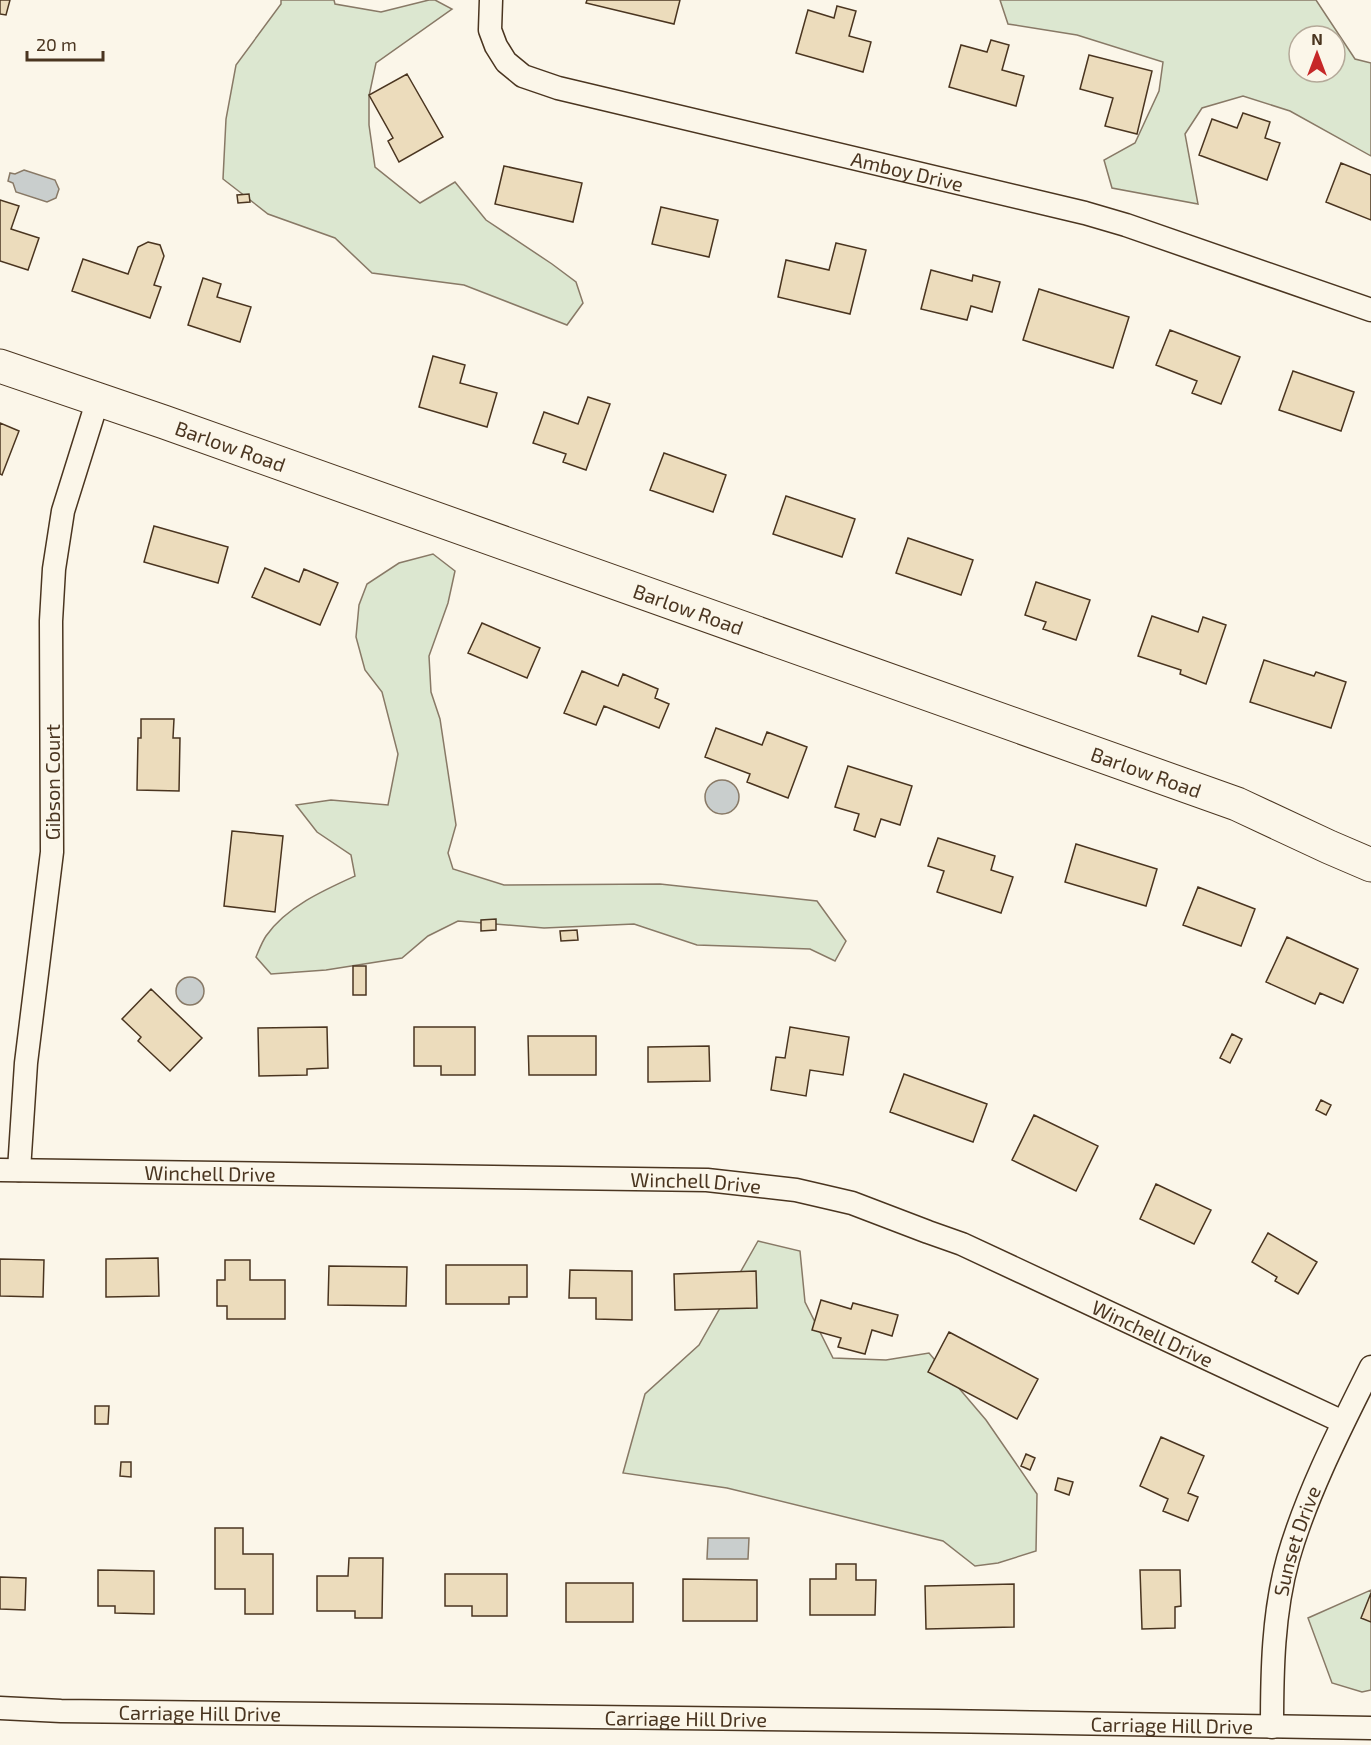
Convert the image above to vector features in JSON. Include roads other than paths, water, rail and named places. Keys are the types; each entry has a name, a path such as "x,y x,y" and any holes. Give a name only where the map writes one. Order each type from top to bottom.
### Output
{"street":[{"name":"Amboy Drive","path":"491,0 490,30 496,46 506,62 523,76 558,88 1085,213 1126,225 1371,310"},
{"name":"Barlow Road","path":"0,366 1237,804 1371,865"},
{"name":"Gibson Court","path":"10,1170 26,1063 52,852 51,621 54,569 63,511 98,399"},
{"name":"Winchell Drive","path":"10,1170 707,1180 796,1191 852,1203 962,1244 1343,1422"},
{"name":"Sunset Drive","path":"1272,1727 1274,1648 1288,1560 1307,1506 1343,1422 1371,1367"},
{"name":"Carriage Hill Drive","path":"0,1708 61,1711 1371,1728"}]}
